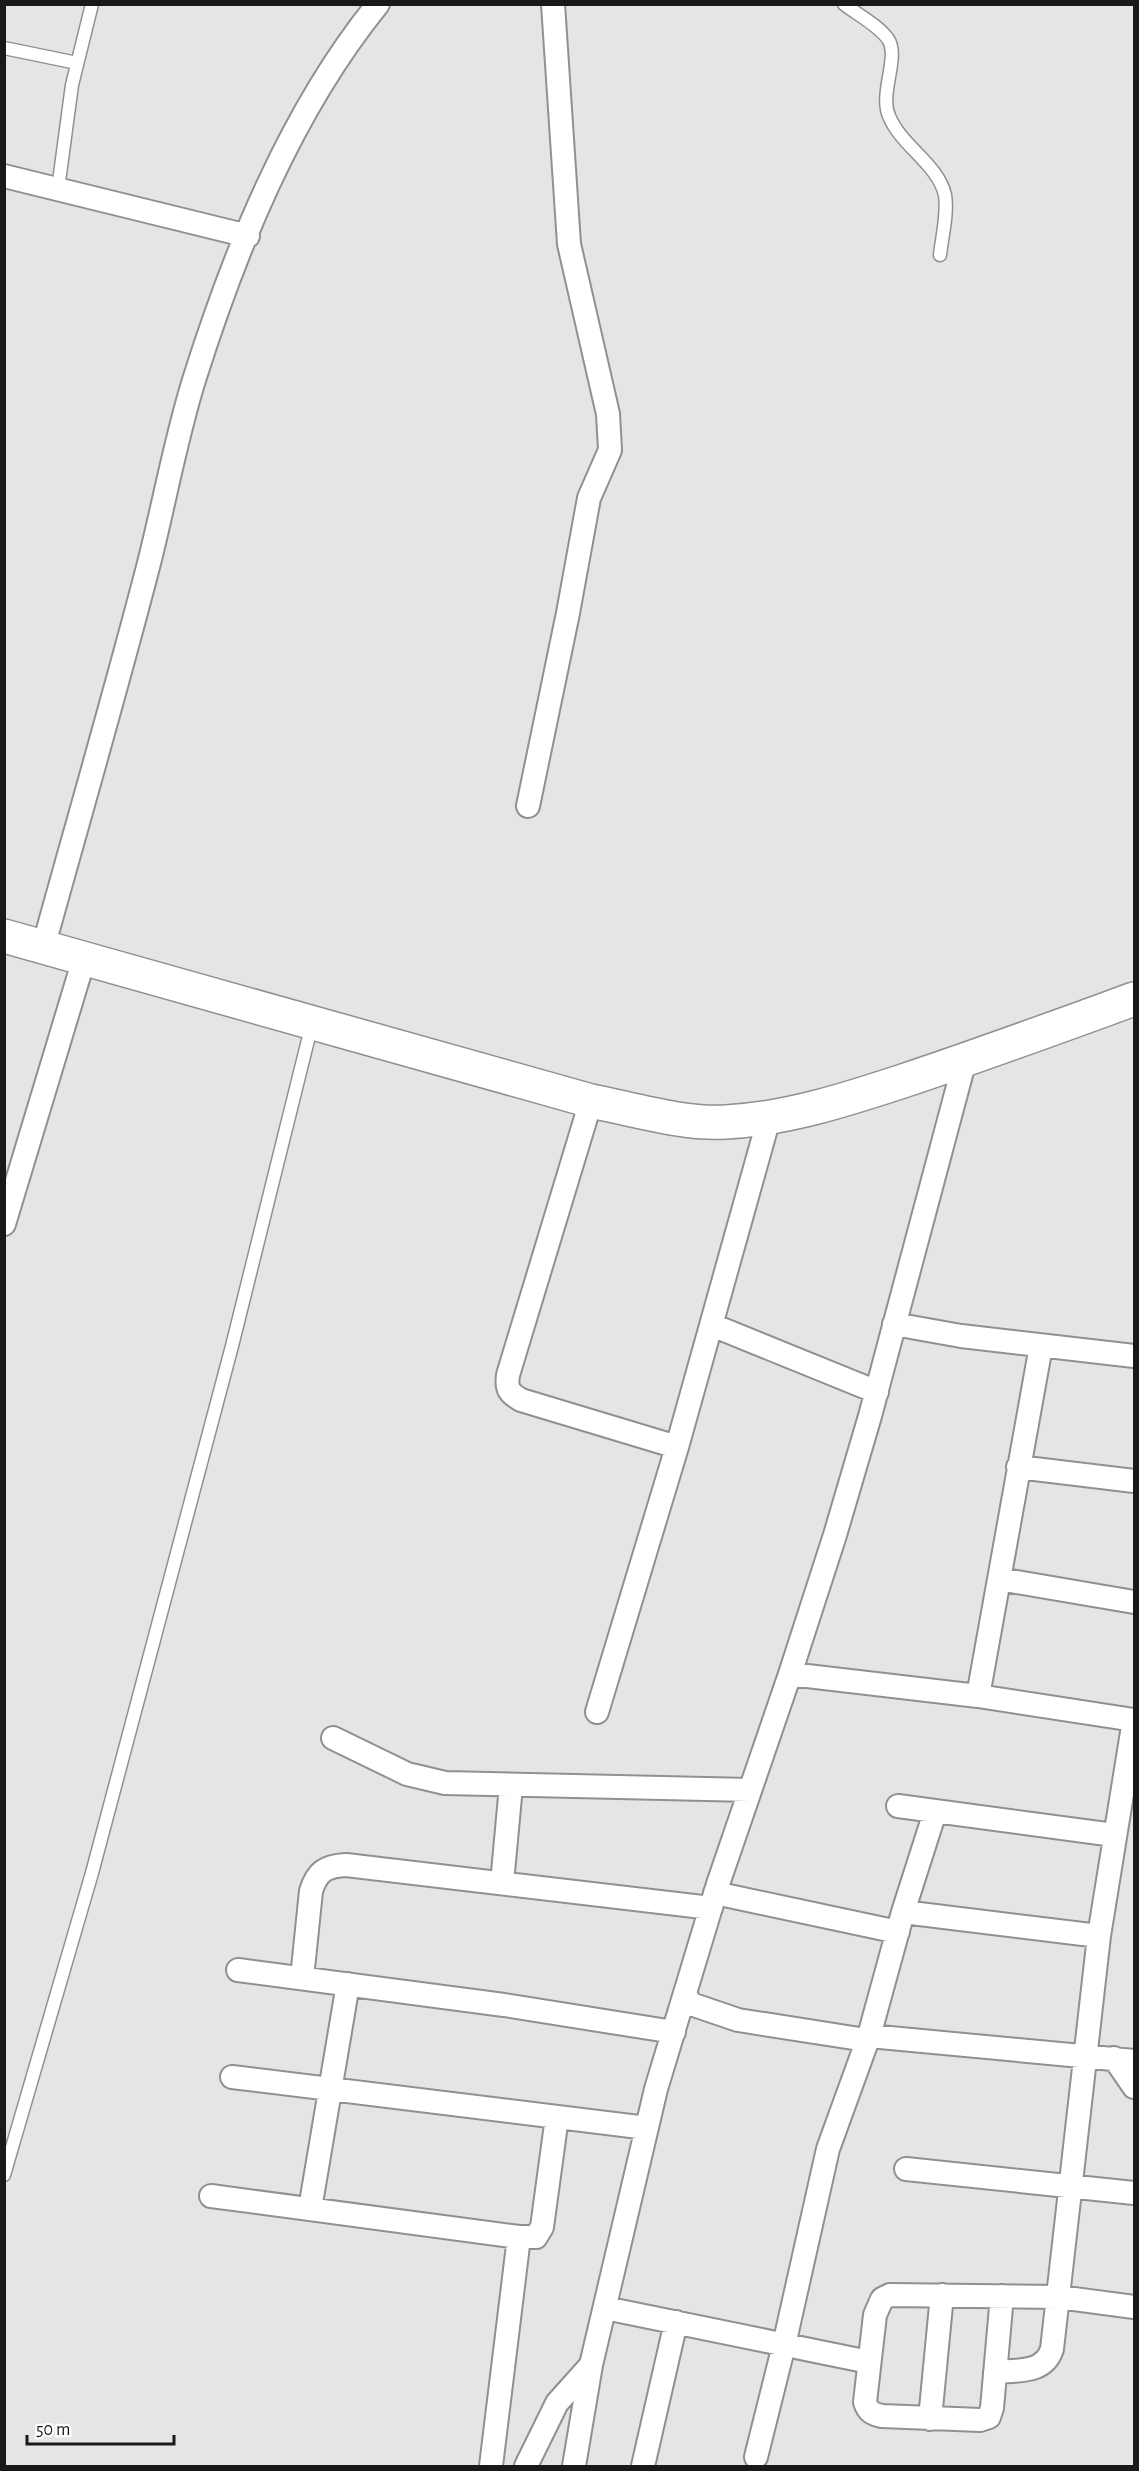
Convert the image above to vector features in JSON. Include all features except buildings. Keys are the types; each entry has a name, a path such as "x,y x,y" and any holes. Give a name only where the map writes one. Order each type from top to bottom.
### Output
{"main road":[{"path":"4,936 591,1101 671,1117 723,1123 769,1118 861,1095 1134,999"}],"street":[{"path":"43,948 148,567 194,382 233,269 278,165 310,105 355,33 378,4"},
{"path":"528,806 589,498 607,459 611,436 569,244 553,4"},
{"path":"4,176 248,236"},
{"path":"4,1224 84,958"},
{"path":"574,2466 591,2365 647,2128 713,1900 838,1524 877,1392 965,1060"},
{"path":"591,1101 508,1375 507,1386 512,1395 520,1400 677,1447"},
{"path":"597,1712 677,1447 769,1118"},
{"path":"894,1324 961,1336 1134,1356"},
{"path":"712,1325 877,1392"},
{"path":"978,1696 1041,1346"},
{"path":"1018,1467 1134,1481"},
{"path":"999,1579 1134,1602"},
{"path":"790,1674 978,1696 1134,1720 1122,1827 1099,1936 1052,2349 1044,2363 1030,2369 995,2372"},
{"path":"333,1738 407,1774 426,1780 467,1785 750,1790"},
{"path":"502,1883 511,1786"},
{"path":"898,1806 935,1812 1122,1827"},
{"path":"756,2457 828,2149 869,2036 935,1812"},
{"path":"302,1978 311,1891 315,1877 323,1869 345,1865 502,1883 713,1900 901,1922 1099,1936"},
{"path":"238,1970 504,2005 674,2032"},
{"path":"310,2209 348,1984"},
{"path":"685,1994 691,2004 738,2020 866,2040 869,2036 1124,2060 1134,2087"},
{"path":"232,2077 647,2128"},
{"path":"210,2196 519,2237 536,2237 541,2231 557,2117"},
{"path":"906,2169 1134,2193"},
{"path":"491,2466 519,2237"},
{"path":"1002,2296 991,2413 986,2419 930,2419 882,2416 870,2412 865,2402 875,2314 882,2299 890,2295 942,2295 1002,2296 1059,2297 1134,2307"},
{"path":"930,2419 942,2295"},
{"path":"605,2308 869,2362"},
{"path":"643,2466 676,2322"},
{"path":"526,2466 557,2403 591,2365"}],"lane":[{"path":"58,189 72,85 92,4"},
{"path":"844,4 878,30 890,43 886,88 888,115 906,142 936,176 942,187 945,209 940,255"},
{"path":"4,48 77,63"},
{"path":"4,2175 92,1873 232,1346 313,1023"}]}
